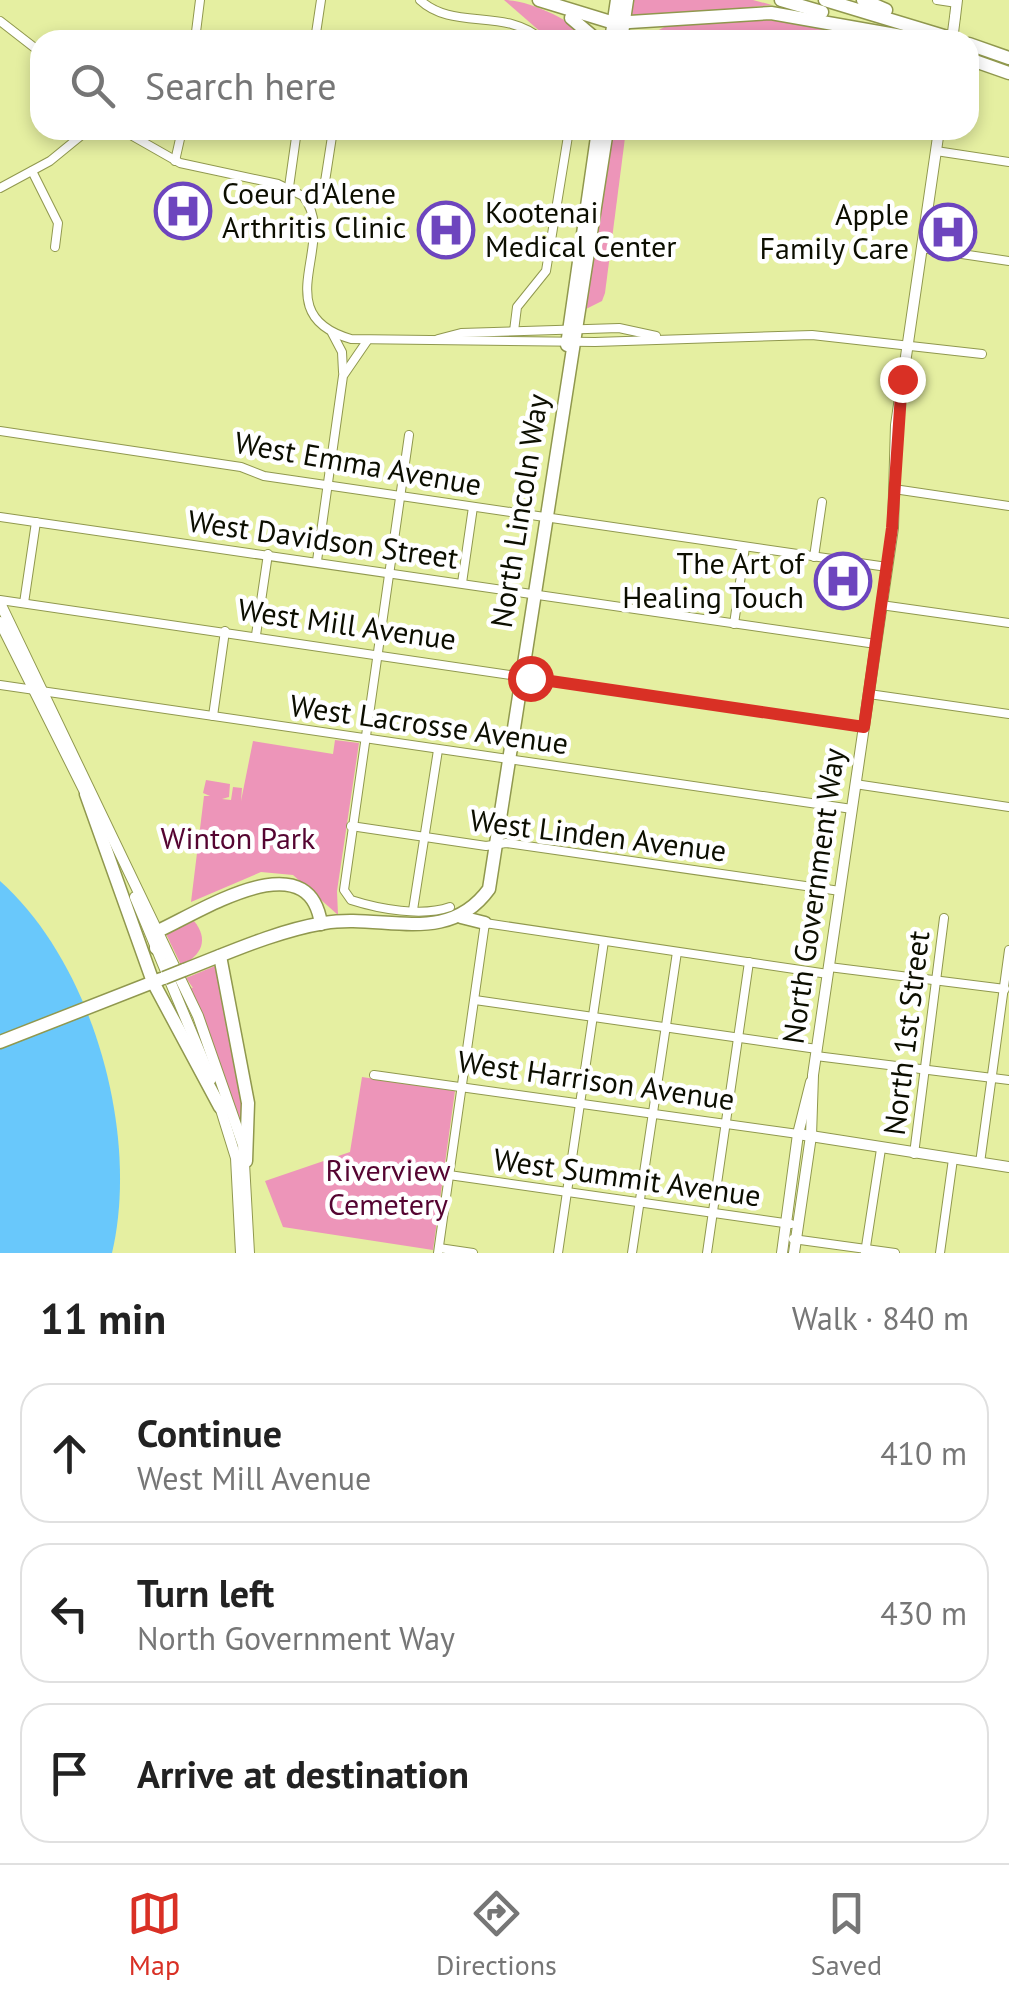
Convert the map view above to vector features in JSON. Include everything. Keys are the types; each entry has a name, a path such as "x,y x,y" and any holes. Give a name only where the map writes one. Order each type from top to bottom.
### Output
{"highway":[{"path":"617,0 620,30"},
{"path":"616,30 626,0"},
{"path":"781,0 884,30"},
{"path":"826,0 929,30"},
{"path":"863,0 929,30"},
{"path":"543,2 619,22 771,13 866,30"},
{"path":"543,2 590,30"},
{"path":"979,48 1009,58"},
{"path":"979,62 1009,73"},
{"path":"572,336 597,140"},
{"path":"572,336 606,140"},
{"name":"North Lincoln Way","path":"478,904 493,879 491,865 572,336"},
{"path":"86,794 159,980 220,1107"},
{"path":"0,1042 220,956 321,924 455,911 473,897 491,865"},
{"path":"156,948 158,931 274,882 306,891 321,924"},
{"path":"381,921 433,925 461,917 478,904 485,923"},
{"path":"461,917 485,923"},
{"path":"220,956 248,1102 246,1161"}],"main road":[{"path":"954,30 957,2"},
{"name":"North Government Way","path":"782,1253 798,1225 811,1136 814,1075 887,567 896,425 906,344 938,140"},
{"path":"0,601 156,948 220,1107 236,1158 241,1253"},
{"path":"0,622 38,690 198,1016 238,1126 246,1161 250,1253"},
{"name":"North Government Way","path":"794,1253 785,1223 798,1134 814,1075"},
{"name":"West Harrison Avenue","path":"798,1134 1009,1167"}],"street":[{"path":"196,30 200,0"},
{"path":"316,30 321,0"},
{"path":"420,0 439,12 513,22 526,30"},
{"path":"937,0 957,2"},
{"path":"0,21 30,44"},
{"path":"0,188 32,171 74,140"},
{"path":"139,140 174,161 205,172 288,187 309,203 314,228 306,294 314,315 340,346 343,376 317,562"},
{"path":"174,161 179,140"},
{"path":"288,187 295,140"},
{"path":"309,203 324,188 331,140"},
{"path":"514,331 517,306 546,271 567,140"},
{"path":"936,151 1009,162"},
{"path":"32,171 58,223 55,247"},
{"path":"921,248 1009,261"},
{"path":"328,330 367,340 812,335 982,354"},
{"path":"437,340 460,333 514,331 572,336"},
{"path":"343,376 367,340"},
{"name":"West Emma Avenue","path":"0,431 242,467 264,476 327,486 887,567"},
{"path":"410,435 351,826 345,896 357,902 413,910 450,906"},
{"path":"894,490 1009,506"},
{"path":"814,556 822,502"},
{"path":"462,583 473,507"},
{"name":"West Davidson Street","path":"0,518 876,644"},
{"path":"24,603 36,522"},
{"path":"734,624 746,547"},
{"path":"256,635 268,554"},
{"name":"West Mill Avenue","path":"0,601 256,635 864,727"},
{"path":"882,605 1009,623"},
{"path":"213,716 225,631"},
{"name":"West Lacrosse Avenue","path":"0,685 852,809"},
{"path":"868,694 1009,714"},
{"path":"413,910 438,750"},
{"path":"856,784 1009,806"},
{"name":"West Linden Avenue","path":"351,826 840,891"},
{"name":"North 1st Street","path":"914,1154 944,918"},
{"path":"473,1253 439,1251 485,923 749,962 1007,989"},
{"path":"558,1253 604,940"},
{"path":"980,1163 1007,989 1009,950"},
{"path":"632,1253 677,952"},
{"path":"707,1253 749,962"},
{"path":"474,1000 1009,1080"},
{"name":"West Harrison Avenue","path":"374,1075 798,1134"},
{"name":"North 1st Street","path":"866,1251 882,1148"},
{"path":"940,1253 954,1159"},
{"name":"West Summit Avenue","path":"450,1175 798,1225"},
{"path":"790,1238 896,1253"}],"green space":[{"path":"504,0 551,13 579,30 538,30"},
{"path":"631,0 753,0 772,5 651,18 631,16"},
{"path":"771,19 829,30 659,30 670,24"},
{"path":"610,140 625,140 605,293 602,301 584,310"},
{"name":"Winton Park","path":"335,740 359,743 337,891 338,915 293,875 261,872 191,902 204,796 210,796 203,793 206,780 230,784 229,797 222,799 231,800 233,787 242,788 241,801 253,741 333,754"},
{"path":"194,921 201,934 201,946 194,957 181,965 166,934"},
{"path":"215,966 242,1092 241,1125 188,987 193,988 186,978"},
{"name":"Riverview Cemetery","path":"362,1077 455,1091 433,1250 283,1227 265,1181 350,1152"}],"water":[{"path":"0,881 33,916 61,957 84,1004 101,1054 119,1156 119,1206 112,1253 0,1253"}],"place":[{"name":"Coeur d'Alene Arthritis Clinic","path":"183,211"},
{"name":"Kootenai Medical Center","path":"446,230"},
{"name":"Apple Family Care","path":"948,232"},
{"name":"The Art of Healing Touch","path":"843,581"}],"route":[{"path":"530,678 864,727 892,528 902,379"}]}
